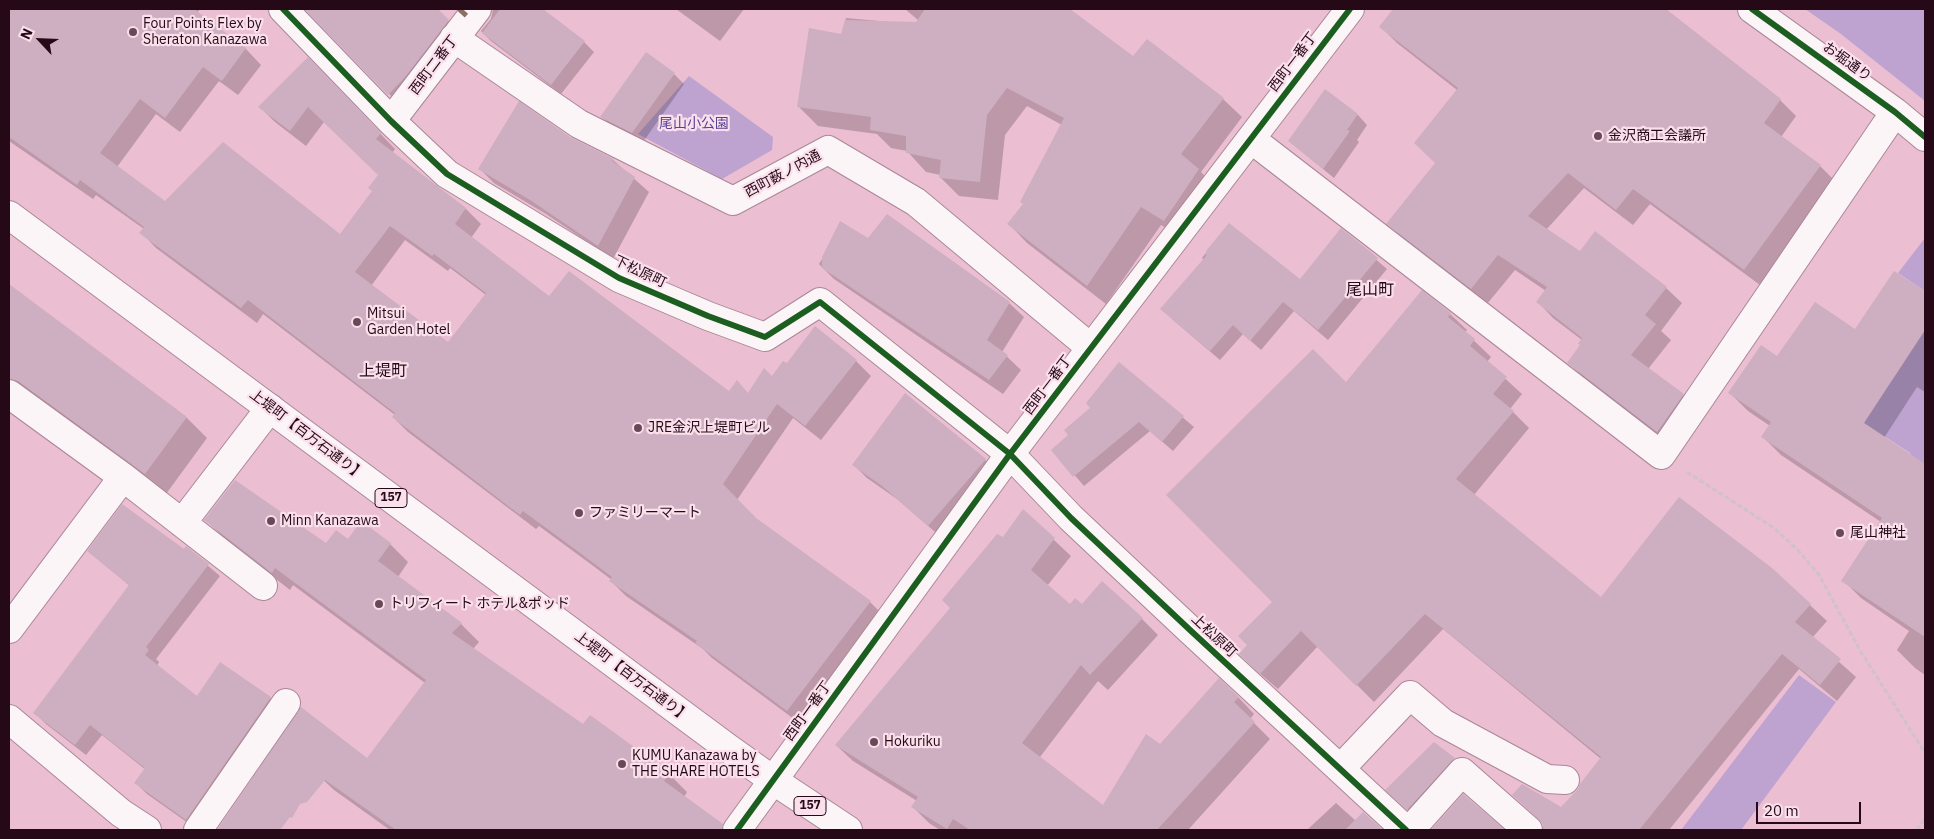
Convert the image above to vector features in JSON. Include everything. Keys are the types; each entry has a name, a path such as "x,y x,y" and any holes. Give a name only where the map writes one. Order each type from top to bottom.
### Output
{"main road":[{"name":"下松原町","path":"283,9 391,121 447,174 519,219 619,278 699,312 765,337 820,302 1010,454"},
{"name":"西町二番丁","path":"391,121 477,9"},
{"name":"西町一番丁","path":"737,830 1010,454 1350,9"},
{"name":"お堀通り","path":"1752,9 1895,112 1925,138"},
{"name":"西町薮ノ内通","path":"454,38 579,124 733,201 828,150 916,202 1091,348"},
{"path":"1251,140 1661,455 1895,112"},
{"name":"上堤町【百万石通り】","path":"9,215 774,781"},
{"path":"9,394 124,477 263,586"},
{"path":"182,523 270,408"},
{"name":"上松原町","path":"1010,454 1071,518 1408,830"},
{"path":"9,629 124,477"},
{"path":"1341,768 1410,695 1443,723 1547,779 1565,780"},
{"path":"198,830 286,702"},
{"path":"9,719 113,822 148,830"},
{"path":"1408,830 1462,772 1528,830"},
{"name":"157","path":"774,781 848,830"}],"path":[{"path":"1661,455 1774,528 1797,549 1819,576 1861,652 1925,753"},
{"path":"1917,830 1925,818"}],"green space":[{"path":"1805,9 1925,9 1925,101 1841,34"},
{"name":"尾山小公園","path":"689,76 773,137 772,150 722,179 638,134"},
{"path":"1925,238 1925,291 1898,273"},
{"path":"1925,330 1925,478 1921,484 1910,453 1850,414 1892,380"},
{"path":"1799,675 1836,702 1741,830 1681,830"}],"building":[{"path":"9,9 194,9 246,48 222,81 203,67 165,118 140,99 100,153 165,201 223,142 340,234 372,191 368,188 378,175 308,107 290,131 258,107 308,57 381,133 376,139 466,208 455,224 549,296 569,271 729,391 737,380 748,393 764,368 772,376 783,361 787,363 815,326 857,360 805,426 777,404 723,484 756,518 871,601 787,711 695,643 697,641 609,581 612,577 523,511 520,515 392,417 395,413 248,300 241,308 139,233 144,227 80,180 77,185 9,137","holes":["390,226 432,256 434,254 486,293 448,342 355,272"]},
{"path":"304,9 438,9 449,20 406,76 388,95"},
{"path":"500,9 543,9 585,41 551,85 482,33"},
{"path":"925,9 1070,9 1133,56 1147,39 1224,98 1181,154 1199,169 1164,221 1141,207 1087,286 1007,224 1023,204 1020,202 1064,118 1007,88 987,115 980,182 939,178 941,160 906,153 906,136 870,130 871,117 797,107 809,28 841,34 845,20 916,22"},
{"path":"1393,9 1666,9 1781,99 1764,123 1821,165 1744,270 1633,189 1616,210 1568,173 1528,216 1580,251 1595,231 1667,287 1645,315 1656,324 1631,355 1684,394 1657,432 1567,363 1580,345 1578,344 1582,338 1536,302 1547,287 1498,255 1471,289 1386,224 1435,163 1414,143 1458,88 1379,27"},
{"path":"646,52 675,73 632,133 600,117"},
{"path":"1325,89 1358,114 1347,130 1350,131 1323,169 1288,141"},
{"path":"519,101 570,137 614,159 612,161 635,177 598,246 530,200 478,169"},
{"path":"887,214 1010,302 987,340 1008,355 989,380 822,268 822,257 840,221 868,238"},
{"path":"1229,223 1300,279 1341,228 1378,258 1318,330 1283,302 1250,341 1233,325 1210,351 1160,309 1206,256 1206,251"},
{"path":"1894,271 1925,291 1925,330 1864,423 1925,464 1925,637 1841,581 1882,518 1761,437 1771,422 1728,393 1761,345 1777,356 1815,302 1855,329"},
{"path":"9,284 187,417 145,474 18,381 9,379"},
{"path":"1422,290 1451,313 1448,317 1475,339 1470,346 1507,377 1493,394 1514,411 1456,479 1601,597 1679,497 1772,568 1811,604 1795,622 1841,659 1820,685 1782,654 1639,830 1543,830 1543,825 1538,818 1512,795 1522,784 1561,807 1578,789 1601,757 1425,614 1356,686 1301,631 1260,674 1239,654 1247,645 1238,636 1272,602 1166,495 1313,349 1346,382"},
{"path":"1119,362 1184,416 1162,442 1139,422 1073,477 1051,450 1068,435 1064,430 1090,408 1086,403"},
{"path":"905,393 986,459 928,526 882,486 852,465"},
{"path":"235,480 326,543 336,530 348,539 361,521 391,543 378,561 462,623 452,633 583,724 590,715 670,773 664,781 723,824 722,830 396,830 325,780 307,802 300,804 292,818 290,817 280,830 217,830 301,707 367,758 426,680 275,568 272,573 204,520"},
{"path":"122,504 184,549 186,546 209,564 146,647 149,650 145,655 197,696 220,662 271,697 186,820 134,783 145,768 90,725 75,745 33,713 129,585 87,551"},
{"path":"1023,509 1055,538 1031,570 1070,604 1075,598 1082,604 1102,581 1143,618 1090,675 1081,665 1022,743 1103,805 1146,734 1160,744 1219,678 1239,697 1234,702 1255,722 1157,830 970,830 953,819 947,829 911,807 918,797 835,745 950,608 942,600 997,534 1003,537"},
{"path":"1434,742 1455,758 1407,810 1385,790"},
{"path":"1463,794 1505,830 1431,830"},
{"path":"1363,812 1383,830 1345,830"}],"marked path":[{"path":"459,9 469,18"}],"cycle path":[{"path":"283,9 391,121 447,174 619,278 708,316 765,337 820,302 1010,454 1071,518 1406,830"},
{"path":"737,830 1010,454 1350,9"},
{"path":"1752,9 1895,112 1925,137"}],"place":[{"name":"Four Points Flex by Sheraton Kanazawa","path":"133,32"},
{"name":"金沢商工会議所","path":"1598,136"},
{"name":"Mitsui Garden Hotel","path":"357,322"},
{"name":"JRE金沢上堤町ビル","path":"638,428"},
{"name":"ファミリーマート","path":"579,513"},
{"name":"Minn Kanazawa","path":"271,521"},
{"name":"尾山神社","path":"1840,533"},
{"name":"トリフィート ホテル&ポッド","path":"379,604"},
{"name":"Hokuriku","path":"874,742"},
{"name":"KUMU Kanazawa by THE SHARE HOTELS","path":"622,764"}],"district":[{"name":"尾山町","path":"1370,290"},
{"name":"上堤町","path":"383,371"}]}
